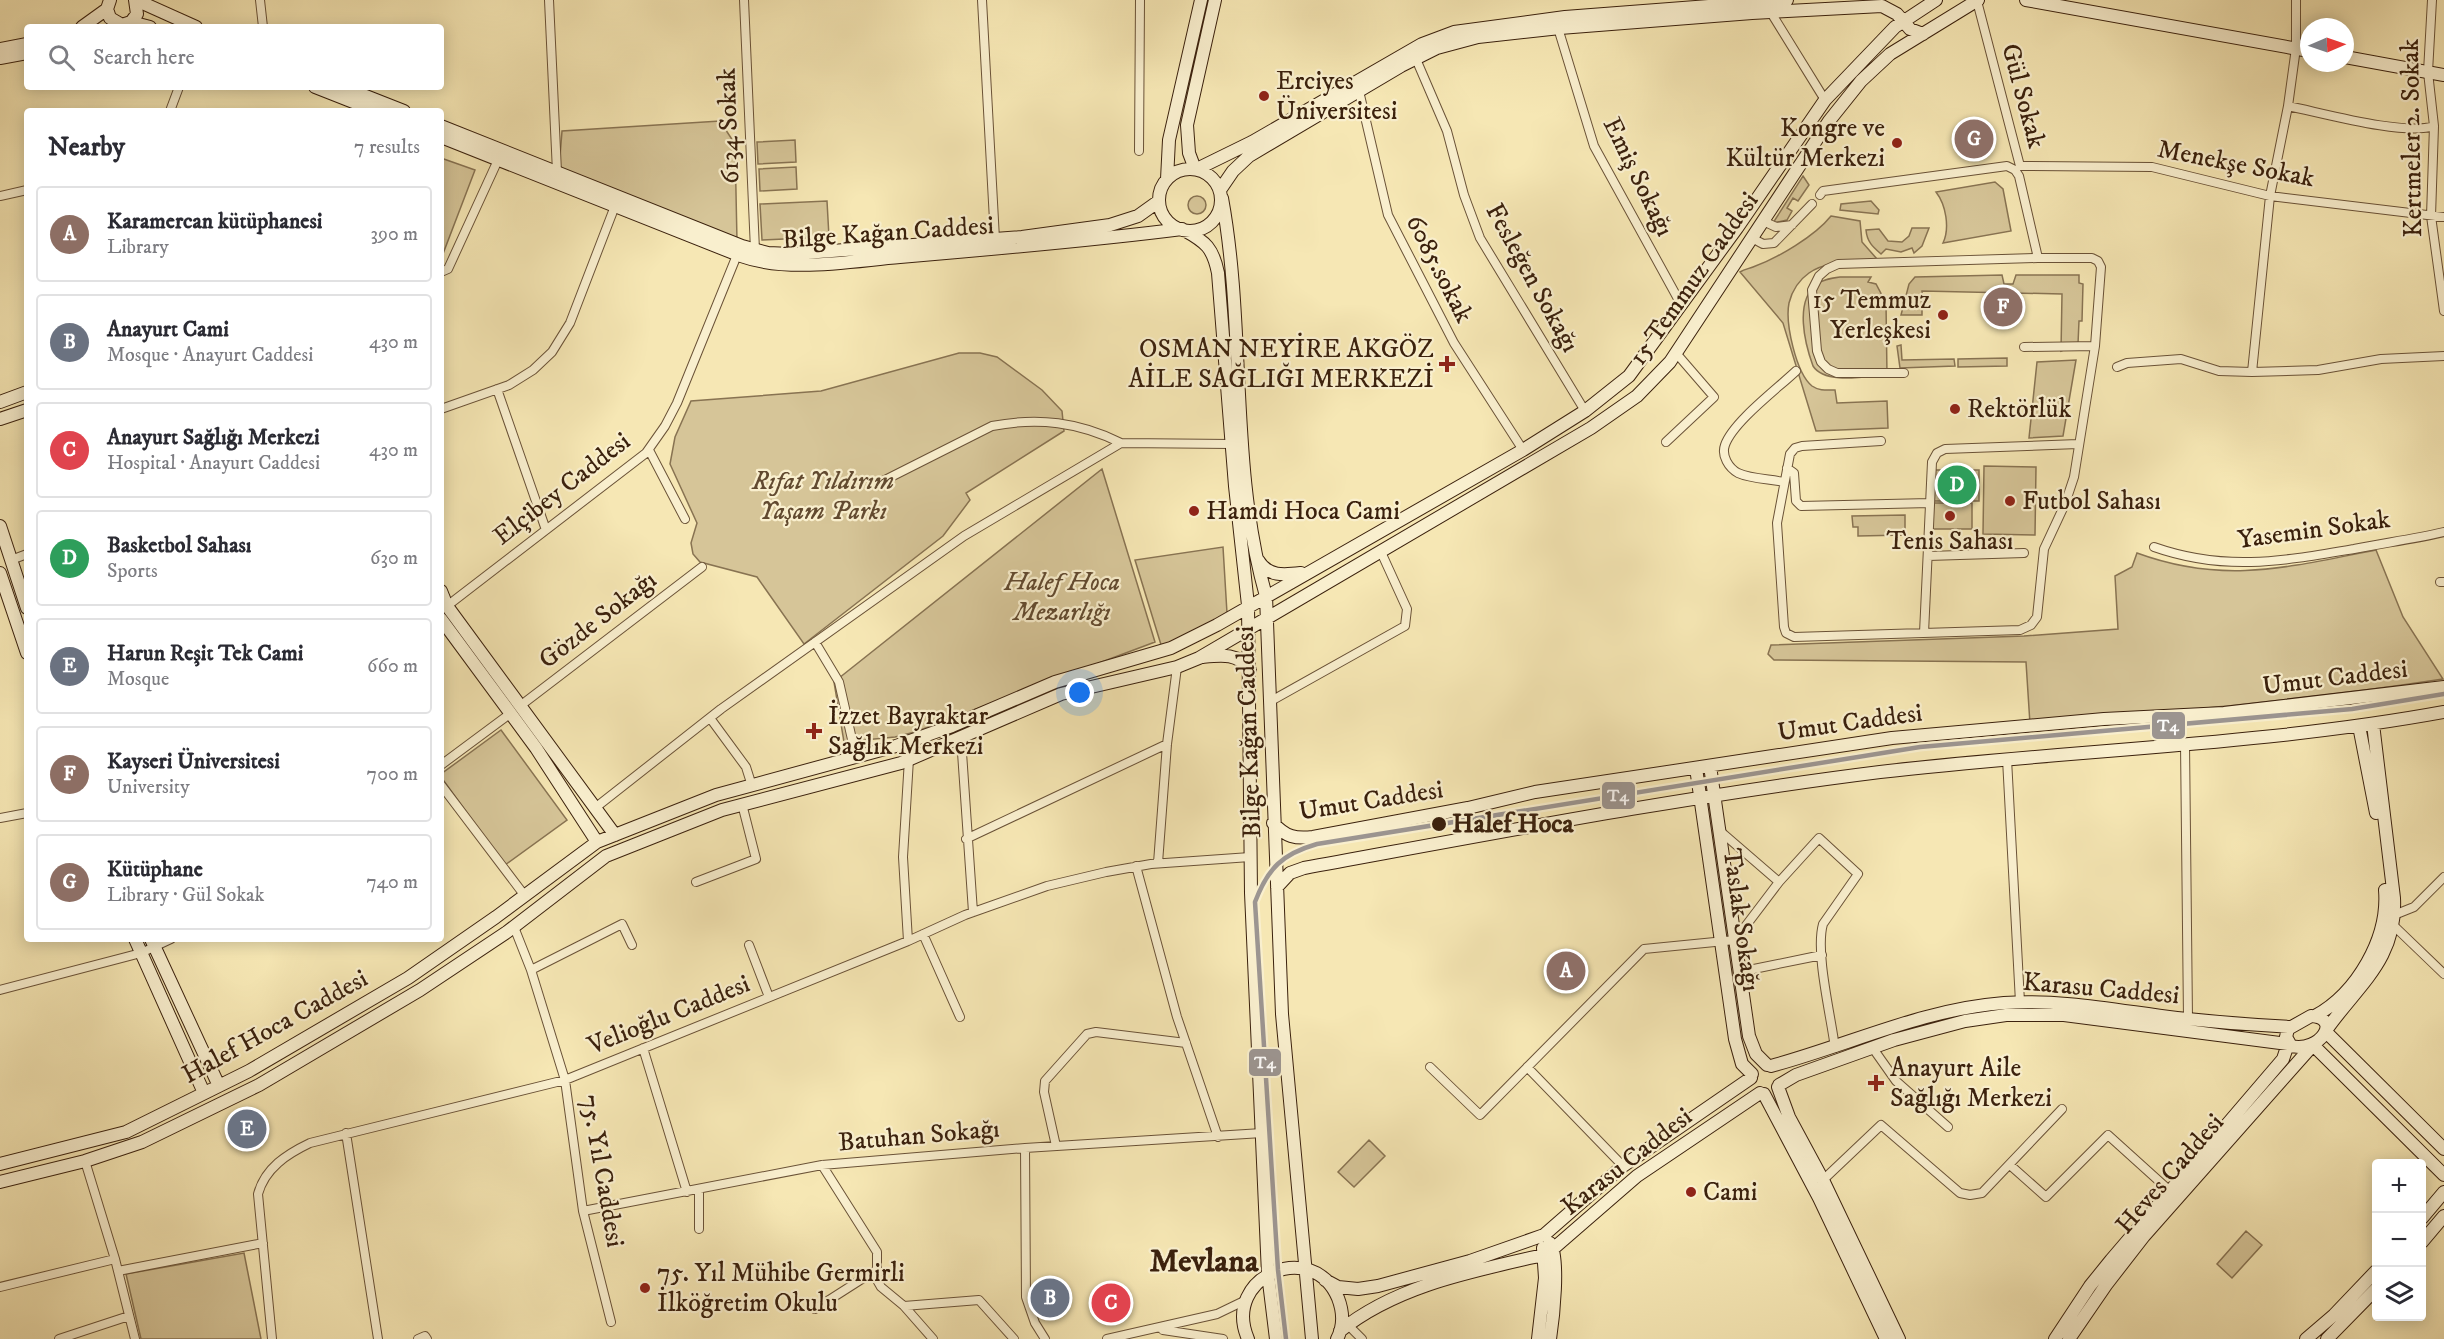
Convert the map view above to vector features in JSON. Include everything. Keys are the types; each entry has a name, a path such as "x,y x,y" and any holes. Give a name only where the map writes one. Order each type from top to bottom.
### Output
{"street":[{"path":"125,24 137,14 135,0"},
{"path":"135,0 189,24"},
{"path":"260,0 263,24"},
{"path":"549,0 557,171"},
{"name":"6134 Sokak","path":"744,0 755,250"},
{"path":"982,0 994,239"},
{"path":"1139,151 1140,0"},
{"path":"1167,179 1168,140 1201,0"},
{"path":"1215,0 1187,125 1189,153 1196,169 1211,176 1221,194"},
{"path":"1787,0 1555,18 1454,32 1422,44 1252,142 1196,169 1181,170 1167,179 1163,185 1159,201 1164,217 1183,230 1200,229 1214,220 1221,206 1221,194 1233,171 1249,156 1416,59 1437,48 1462,40 1558,28 1770,11 1882,6 1894,11 1910,30 1923,34"},
{"name":"15 Temmuz Caddesi","path":"1248,605 1523,450 1584,411 1629,376 1749,212 1825,100 1869,52 1903,22 1936,0"},
{"path":"2026,0 2300,49"},
{"path":"2252,372 2270,196 2288,106 2296,48 2296,0"},
{"name":"Kertmeler 2. Sokak","path":"2432,0 2427,72 2434,126 2431,216 2444,311"},
{"name":"15 Temmuz Caddesi","path":"1249,629 1592,428 1637,396 1670,362 1829,120 1862,81 1890,54 1923,34 1959,5 1977,1"},
{"name":"Gül Sokak","path":"1977,1 2020,166"},
{"path":"108,3 110,18 122,24"},
{"path":"85,24 108,3"},
{"path":"1770,11 1825,100"},
{"name":"Emiş Sokağı","path":"1558,28 1594,146 1682,306"},
{"path":"0,49 24,45"},
{"path":"0,58 24,54"},
{"name":"Fesleğen Sokağı","path":"1416,59 1447,131 1464,195 1480,238 1584,411"},
{"path":"2354,59 2444,75"},
{"path":"171,108 178,90"},
{"path":"323,90 368,108"},
{"path":"351,90 396,108"},
{"name":"6085.sokak","path":"1359,91 1388,215 1454,343 1523,450"},
{"path":"2288,106 2402,129 2434,126"},
{"name":"Bilge Kağan Caddesi","path":"444,127 755,250 791,254 1078,231 1110,225 1138,216 1159,201"},
{"name":"Bilge Kağan Caddesi","path":"444,138 737,255 770,264 806,264 1051,244 1183,230 1205,242 1216,263 1248,605 1250,857 1268,1274 1276,1339"},
{"path":"444,271 448,269 498,160"},
{"path":"1820,195 1823,191 2007,166 2015,170 2019,176 2038,258"},
{"name":"Menekşe Sokak","path":"2020,166 2152,167 2270,196 2444,217"},
{"path":"0,196 24,191"},
{"name":"Bilge Kağan Caddesi","path":"1221,194 1228,242 1246,486 1254,552 1266,596 1268,619 1283,1034 1312,1339"},
{"path":"1737,228 1763,244 1774,243 1812,204"},
{"path":"444,409 509,385 533,370 559,343 570,323 615,206"},
{"path":"1749,212 1776,227 1792,225"},
{"name":"Elçibey Caddesi","path":"447,606 649,450 677,403 737,255"},
{"path":"1881,441 1798,446 1790,454 1777,523 1786,633 1794,636 2028,628 2035,622 2038,612 2044,549 2070,491 2076,466 2095,346 2100,264 2092,258 2038,258 1838,264 1823,272 1814,284 1811,297 1817,351 1824,366 1837,373 1904,373"},
{"path":"2024,347 2095,346"},
{"path":"1666,442 1714,397 1676,353"},
{"path":"2117,368 2127,363 2181,359 2220,371 2318,370 2381,359 2444,356"},
{"path":"1784,482 1741,474 1728,462 1724,450 1726,443 1745,418 1796,371"},
{"path":"497,389 546,530"},
{"path":"0,402 24,393"},
{"path":"0,419 24,411"},
{"path":"875,485 992,426 1030,421 1057,422 1095,431 1121,443 1232,444"},
{"path":"595,808 710,718 964,536 1121,443"},
{"path":"1924,633 1932,462 1941,450 2078,444"},
{"path":"649,450 684,519"},
{"path":"1787,468 1794,474 1796,501 1801,506 1930,503"},
{"path":"0,526 24,599"},
{"name":"Yasemin Sokak","path":"2154,547 2182,556 2211,561 2254,563 2286,561 2444,531"},
{"path":"1254,552 1262,567 1270,572 1281,575 1308,572"},
{"path":"1271,701 1405,626 1407,609 1381,552"},
{"path":"1928,556 2024,553"},
{"path":"11,560 24,555"},
{"name":"Gözde Sokağı","path":"444,763 702,567"},
{"path":"0,573 24,644"},
{"path":"444,598 597,842"},
{"name":"Halef Hoca Caddesi","path":"0,1164 126,1132 249,1071 408,978 597,842 716,795 856,757 952,726 1055,682 1171,648 1217,625 1248,605"},
{"path":"444,623 615,835"},
{"name":"Halef Hoca Caddesi","path":"0,1182 85,1161 142,1142 259,1085 420,990 514,927 606,856 722,810 909,759 1061,694 1177,667 1199,658 1249,629"},
{"path":"815,642 839,682 856,757"},
{"path":"1199,658 1229,656 1245,663 1250,670"},
{"path":"1158,863 1167,744 1177,667"},
{"name":"Umut Caddesi","path":"1274,824 1287,836 1313,837 1468,808 1535,792 1932,733 2104,719 2224,713 2444,687"},
{"name":"Umut Caddesi","path":"1277,887 1290,873 1304,868 1714,796 1878,773 2007,759 2360,726 2444,712"},
{"path":"710,718 746,767 752,786"},
{"path":"2360,726 2379,834 2386,893 2385,916 2380,937 2361,971 2332,1005 2291,1027 2286,1033 2288,1044 2294,1047 2313,1045 2324,1037 2326,1030 2377,967 2386,950 2394,920 2394,898 2373,724"},
{"path":"960,738 973,912"},
{"path":"2185,743 2188,1019"},
{"path":"966,839 1167,744"},
{"path":"908,941 903,857 909,759"},
{"path":"2007,759 2020,1002"},
{"name":"Taslak Sokağı","path":"1710,766 1739,972 1752,1046 1756,1054 1769,1066"},
{"name":"Taslak Sokağı","path":"1696,768 1738,1053 1742,1064 1752,1076"},
{"path":"444,789 525,896"},
{"path":"696,882 756,859 742,804"},
{"path":"0,818 24,814"},
{"path":"1719,830 1779,882"},
{"path":"1430,1067 1480,1115 1644,949 1735,940 1779,882 1819,838 1858,874 1823,924 1820,939 1835,1048"},
{"name":"Velioğlu Caddesi","path":"272,1339 258,1194 265,1176 275,1165 301,1148 346,1133 565,1080 908,941 973,912 1047,886 1136,866 1250,857"},
{"path":"1136,866 1186,1043 1218,1137"},
{"path":"2394,920 2414,907 2444,877"},
{"path":"2394,920 2444,974"},
{"path":"531,970 622,924 632,945"},
{"name":"75. Yıl Caddesi","path":"514,927 531,970 565,1080 584,1211 611,1322"},
{"path":"923,934 960,1017"},
{"path":"136,942 204,1093"},
{"path":"0,990 141,953 153,944 219,1086"},
{"path":"749,945 769,997"},
{"path":"1739,972 1822,955"},
{"name":"Karasu Caddesi","path":"1769,1066 1835,1048 1930,1016 1969,1007 2020,1002 2101,1006 2188,1019 2291,1027"},
{"name":"Karasu Caddesi","path":"1778,1086 1796,1075 1919,1032 1965,1020 2025,1014 2064,1015 2288,1044"},
{"path":"2315,1016 2324,1022 2326,1030 2444,1149"},
{"path":"1056,1146 1044,1092 1047,1076 1087,1034 1096,1032 1186,1043"},
{"name":"Heves Caddesi","path":"2055,1339 2090,1286 2283,1059 2288,1044"},
{"path":"2313,1045 2444,1175"},
{"name":"Heves Caddesi","path":"2069,1339 2106,1285 2144,1236 2313,1045"},
{"path":"1872,1047 1896,1081 1948,1127"},
{"path":"643,1048 687,1191"},
{"path":"1886,1339 1837,1233 1762,1094 1753,1087 1752,1076 1758,1067 1769,1066 1778,1072 1778,1086 1789,1118 1823,1180 1899,1339"},
{"path":"1527,1067 1623,1166"},
{"name":"Karasu Caddesi","path":"1550,1339 1554,1289 1544,1235 1623,1166 1752,1076"},
{"path":"1762,1094 1773,1092 1778,1086"},
{"name":"Karasu Caddesi","path":"1548,1252 1636,1176 1762,1094"},
{"path":"1823,1180 1881,1125 1960,1193 1970,1195 1982,1192 2062,1109"},
{"path":"346,1133 378,1339"},
{"name":"Batuhan Sokağı","path":"584,1211 822,1165 1025,1148 1262,1133"},
{"path":"2010,1165 2046,1197 2108,1135 2170,1191"},
{"path":"1025,1148 1026,1297 1031,1315 1045,1339"},
{"path":"85,1161 115,1259 135,1339"},
{"path":"822,1165 877,1252 876,1270 881,1287 904,1306 933,1339"},
{"path":"699,1189 699,1229"},
{"path":"2425,1213 2444,1192"},
{"path":"2426,1236 2444,1216"},
{"path":"1248,1339 1244,1330 1243,1314 1246,1299 1253,1286 1268,1274 1280,1269 1305,1270 1338,1287 1358,1289 1378,1286 1470,1261 1544,1235"},
{"path":"118,1271 263,1243"},
{"path":"1342,1332 1383,1303 1422,1288 1548,1252 1538,1339"},
{"path":"0,1287 115,1259"},
{"path":"815,1309 876,1270"},
{"path":"2306,1339 2334,1315 2372,1275"},
{"path":"1325,1280 1335,1292 1341,1305 1342,1332"},
{"path":"2326,1339 2372,1293"},
{"path":"1107,1339 1217,1314 1246,1299"},
{"path":"904,1306 979,1300 1014,1339"},
{"path":"59,1339 129,1316"},
{"path":"1156,1329 1223,1339"},
{"path":"1161,1339 1169,1331"},
{"path":"1342,1332 1362,1339"},
{"path":"418,1339 425,1336 427,1339"}],"green space":[{"path":"720,121 735,144 737,241 559,169 562,131"},
{"path":"795,140 796,162 758,164 757,142"},
{"path":"444,159 475,170 444,251"},
{"path":"796,167 797,189 760,191 759,169"},
{"path":"1803,176 1809,185 1798,201 1793,198 1787,208 1792,211 1787,220 1773,223"},
{"path":"1995,182 2003,189 2011,231 1943,243 1946,217 1936,192"},
{"path":"1197,196 1203,199 1206,205 1203,211 1197,214 1191,211 1188,205 1191,199"},
{"path":"827,201 829,237 762,240 760,204"},
{"path":"1871,201 1879,210 1878,214 1840,210 1841,204"},
{"path":"1831,216 1860,221 1862,242 1877,259 1824,266 1802,279 1789,303 1790,335 1793,347 1806,380 1817,389 1835,390 1837,403 1887,401 1888,428 1816,431 1783,323 1740,272 1795,246 1816,231"},
{"path":"1912,228 1929,228 1922,246 1914,253 1912,248 1901,252 1886,249 1881,254 1869,241 1866,230 1879,229 1888,241 1902,242 1909,236"},
{"path":"2002,275 2004,284 2013,284 2016,275 2079,275 2079,283 2083,284 2082,321 2079,321 2078,344 2061,351 2062,294 1922,291 1922,315 1901,315 1909,284 1915,277"},
{"path":"1840,277 1871,277 1868,282 1876,284 1886,303 1887,375 1858,378 1827,376 1813,366 1803,323 1806,301 1817,284"},
{"path":"1901,345 1902,360 1954,359 1955,366 1900,368 1897,346"},
{"name":"Rıfat Yıldırım Yaşam Parkı","path":"959,353 980,353 997,357 1042,390 1062,411 1064,431 966,493 970,500 943,536 804,644 757,577 700,562 693,554 691,543 697,523 670,464 675,437 691,401 821,391"},
{"path":"2007,358 2007,366 1958,367 1958,359"},
{"path":"2076,360 2063,436 2029,438 2037,362"},
{"name":"Futbol Sahası","path":"1984,466 2036,467 2035,535 1983,534"},
{"name":"Halef Hoca Mezarlığı","path":"1102,469 1155,642 915,732 895,737 844,742 834,682"},
{"path":"1934,470 1979,470 1979,501 1934,501"},
{"name":"Tenis Sahası","path":"1927,503 1972,503 1972,529 1927,529"},
{"path":"1905,515 1905,535 1858,536 1858,527 1853,527 1852,516"},
{"path":"1223,547 1227,613 1202,629 1162,648 1135,560"},
{"path":"2376,550 2403,617 2443,679 2289,699 2030,724 2026,662 1774,660 1768,654 1771,645 2024,636 2118,629 2115,576 2132,567 2137,553 2169,563 2228,571 2285,567"},
{"path":"501,730 567,820 505,865 444,781 444,772"},
{"path":"1369,1140 1385,1156 1354,1187 1338,1172"},
{"path":"2246,1231 2262,1245 2232,1278 2217,1264"},
{"path":"244,1253 261,1339 141,1339 126,1274"}],"transit line":[{"name":"T4","path":"1286,1339 1278,1270 1255,902 1271,871 1294,852 1317,844 1920,747 2352,709 2444,694"}],"place":[{"name":"Erciyes Üniversitesi","path":"1264,96"},
{"name":"Kütüphane","path":"1974,139"},
{"name":"Kongre ve Kültür Merkezi","path":"1897,143"},
{"name":"Kayseri Üniversitesi","path":"2003,307"},
{"name":"15 Temmuz Yerleşkesi","path":"1943,315"},
{"name":"OSMAN NEYİRE AKGÖZ AİLE SAĞLIĞI MERKEZİ","path":"1447,364"},
{"name":"Rektörlük","path":"1955,409"},
{"name":"Basketbol Sahası","path":"1957,485"},
{"name":"Futbol Sahası","path":"2010,501"},
{"name":"Hamdi Hoca Cami","path":"1194,511"},
{"name":"Tenis Sahası","path":"1950,516"},
{"name":"İzzet Bayraktar Sağlık Merkezi","path":"814,731"},
{"name":"Halef Hoca","path":"1439,824"},
{"name":"Karamercan kütüphanesi","path":"1566,971"},
{"name":"Anayurt Aile Sağlığı Merkezi","path":"1876,1083"},
{"name":"Harun Reşit Tek Cami","path":"247,1129"},
{"name":"Cami","path":"1691,1192"},
{"name":"75. Yıl Mühibe Germirli İlköğretim Okulu","path":"645,1288"},
{"name":"Anayurt Cami","path":"1050,1298"},
{"name":"Anayurt Sağlığı Merkezi","path":"1111,1303"}],"district":[{"name":"Mevlana","path":"1204,1262"}]}
